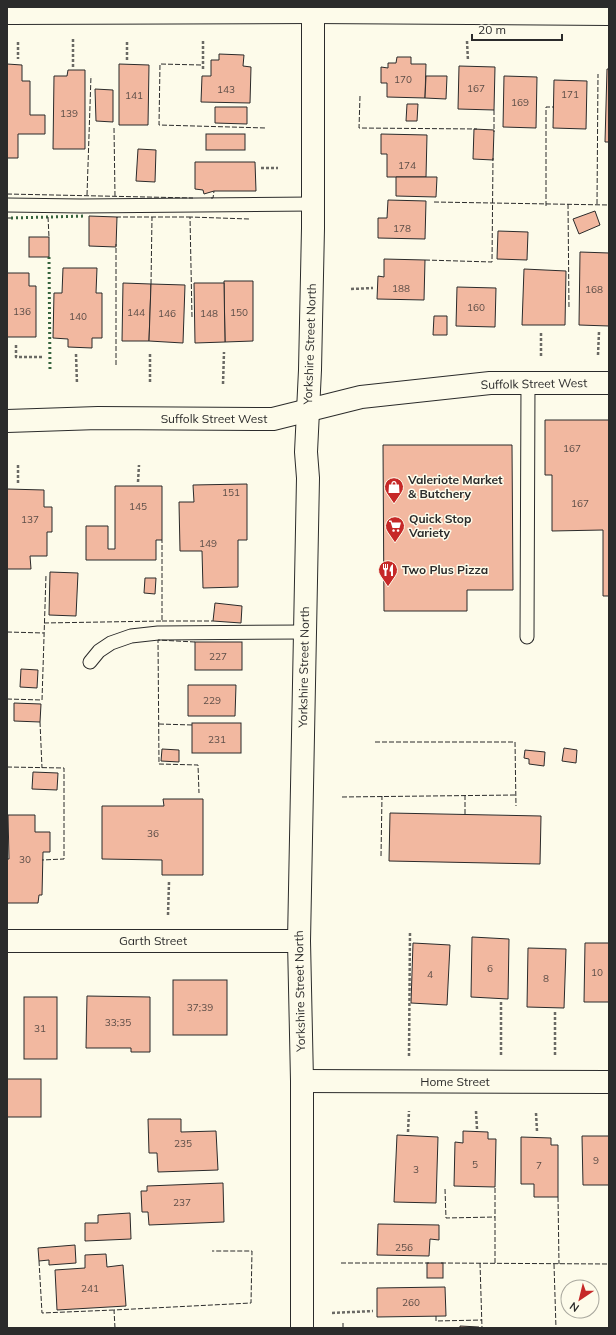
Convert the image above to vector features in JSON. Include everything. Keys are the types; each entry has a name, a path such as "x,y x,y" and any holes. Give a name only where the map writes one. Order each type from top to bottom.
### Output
{"street":[{"path":"7,13 313,9 609,14"},
{"name":"Yorkshire Street North","path":"302,1328 302,1081 299,941 308,478 306,452 313,204 313,9"},
{"name":"Suffolk Street West","path":"7,421 98,418 273,419 361,397 490,383 609,383"},
{"name":"Garth Street","path":"7,941 299,941"},
{"name":"Home Street","path":"302,1081 609,1082"}],"lane":[{"path":"7,205 81,206 313,204"},
{"path":"527,637 528,383"},
{"path":"90,662 98,651 111,643 132,636 158,633 304,632"}],"path":[{"path":"467,41 468,61"},
{"path":"18,42 18,59"},
{"path":"127,42 127,60"},
{"path":"261,168 278,168"},
{"path":"351,288 373,288"},
{"path":"598,355 599,332"},
{"path":"541,333 541,356"},
{"path":"16,345 16,357 44,357"},
{"path":"223,384 224,352"},
{"path":"76,354 77,384"},
{"path":"150,354 150,384"},
{"path":"18,465 18,483"},
{"path":"138,482 139,465"},
{"path":"168,918 169,882"},
{"path":"408,1082 410,932"},
{"path":"501,1082 502,1002"},
{"path":"554,1082 555,1012"},
{"path":"408,1132 409,1111"},
{"path":"476,1111 477,1129"},
{"path":"536,1113 537,1131"},
{"path":"332,1313 372,1311"}],"building":[{"path":"219,54 244,55 243,66 251,67 250,103 201,102 202,76 211,76 211,60 219,60"},
{"path":"397,57 411,57 411,64 426,64 425,98 387,97 387,83 381,83 381,67 388,68 388,63 396,63"},
{"path":"7,64 22,65 22,81 30,81 30,115 45,115 45,134 18,134 18,158 7,158"},
{"path":"119,64 149,65 148,125 119,125"},
{"path":"459,66 495,67 494,110 458,109"},
{"path":"607,69 609,69 609,142 605,142"},
{"path":"68,70 85,70 85,149 53,149 54,76 67,76"},
{"path":"426,76 447,76 446,99 425,98"},
{"path":"504,76 537,77 536,128 503,127"},
{"path":"554,80 587,81 586,129 553,128"},
{"path":"95,89 113,90 113,122 96,121"},
{"path":"407,104 418,104 417,121 406,121"},
{"path":"215,107 247,107 247,124 215,123"},
{"path":"474,129 494,130 493,160 473,159"},
{"path":"206,134 245,134 245,150 206,150"},
{"path":"381,134 427,135 426,177 387,177 387,154 381,154"},
{"path":"138,149 156,150 155,182 136,181"},
{"path":"195,162 255,162 256,191 214,191 204,194 203,190 195,189"},
{"path":"396,177 437,177 436,197 396,196"},
{"path":"388,200 426,201 425,239 378,238 378,218 387,218"},
{"path":"595,211 600,225 579,234 573,219"},
{"path":"89,216 117,217 116,247 89,246"},
{"path":"498,231 528,232 527,260 497,259"},
{"path":"29,237 49,237 49,257 29,257"},
{"path":"580,252 609,253 609,326 579,325"},
{"path":"384,259 425,260 424,300 377,299 378,276 384,277"},
{"path":"63,268 97,268 96,293 102,293 102,338 92,338 92,348 68,347 68,339 53,338 54,293 62,293"},
{"path":"524,269 566,271 565,325 522,325"},
{"path":"7,273 29,273 29,286 36,286 36,337 7,337"},
{"path":"224,281 253,281 253,341 225,342"},
{"path":"123,283 151,284 149,341 122,341"},
{"path":"194,283 224,283 225,342 195,343"},
{"path":"151,284 185,285 183,343 149,341"},
{"path":"457,287 496,288 495,327 456,326"},
{"path":"434,316 447,316 447,335 433,335"},
{"path":"545,420 609,420 609,596 603,596 603,530 552,531 552,475 545,475"},
{"path":"383,445 512,445 513,590 467,590 467,611 384,611"},
{"path":"247,484 247,540 238,540 238,587 203,588 202,551 180,551 179,502 194,502 193,485"},
{"path":"115,486 162,486 162,540 156,540 156,560 86,560 86,526 108,526 108,549 115,549"},
{"path":"7,489 44,490 44,507 52,507 52,532 47,532 47,556 30,556 31,569 7,569"},
{"path":"50,572 78,573 76,616 49,615"},
{"path":"145,578 156,578 155,594 144,593"},
{"path":"215,603 242,606 241,623 213,621"},
{"path":"195,642 242,642 242,670 195,670"},
{"path":"21,669 38,670 37,688 20,687"},
{"path":"188,685 236,685 235,716 188,716"},
{"path":"14,703 41,704 40,722 14,721"},
{"path":"192,723 241,723 241,753 192,753"},
{"path":"564,748 577,750 576,763 562,761"},
{"path":"162,749 179,750 179,762 161,761"},
{"path":"525,750 545,752 544,766 529,764 529,759 524,758"},
{"path":"33,772 58,773 57,790 32,789"},
{"path":"163,799 203,799 203,875 162,875 162,860 102,859 102,806 164,806"},
{"path":"390,813 541,816 540,864 389,861"},
{"path":"8,815 35,815 35,832 50,832 50,852 43,852 42,895 39,895 38,903 7,903 7,859 9,859"},
{"path":"472,937 509,939 508,999 471,997"},
{"path":"413,943 450,945 447,1005 411,1003"},
{"path":"585,943 609,943 609,1002 584,1002"},
{"path":"528,948 566,949 564,1008 527,1007"},
{"path":"173,980 227,980 227,1035 173,1035"},
{"path":"87,996 150,997 150,1052 131,1052 131,1048 86,1048"},
{"path":"24,997 57,997 57,1059 24,1059"},
{"path":"7,1079 41,1079 41,1117 7,1117"},
{"path":"148,1119 181,1119 181,1132 216,1131 218,1170 158,1172 157,1153 149,1153"},
{"path":"463,1131 488,1132 488,1139 496,1139 495,1187 454,1186 455,1142 463,1143"},
{"path":"397,1135 438,1137 436,1203 394,1202"},
{"path":"582,1136 609,1136 609,1185 583,1185"},
{"path":"521,1137 551,1138 551,1145 558,1145 558,1197 534,1197 534,1184 521,1184"},
{"path":"223,1183 224,1222 149,1225 148,1212 142,1212 141,1191 147,1191 147,1186"},
{"path":"130,1213 131,1239 85,1241 85,1223 98,1223 98,1215"},
{"path":"378,1224 439,1225 439,1240 430,1239 429,1256 377,1255"},
{"path":"75,1245 76,1263 49,1265 49,1260 39,1261 38,1248"},
{"path":"106,1254 107,1267 123,1265 126,1306 57,1310 55,1270 85,1268 85,1255"},
{"path":"427,1263 443,1263 443,1278 427,1278"},
{"path":"445,1287 446,1316 377,1317 377,1288"},
{"path":"460,1326 479,1327 479,1328 460,1328"}],"hedge":[{"path":"11,218 86,216"},
{"path":"49,257 50,371"}],"fence":[{"path":"201,65 160,64 159,125 266,128"},
{"path":"597,204 598,74"},
{"path":"87,195 91,76"},
{"path":"360,96 359,128 477,129"},
{"path":"546,206 546,107 554,107"},
{"path":"494,110 494,132"},
{"path":"114,128 115,196"},
{"path":"425,260 492,262 493,158"},
{"path":"211,198 213,198 214,191"},
{"path":"7,194 193,198"},
{"path":"434,202 609,205"},
{"path":"568,204 569,309"},
{"path":"48,217 49,237"},
{"path":"151,284 152,217"},
{"path":"117,218 190,217"},
{"path":"192,317 190,217 249,219"},
{"path":"116,244 116,365"},
{"path":"44,623 162,621 162,540"},
{"path":"7,699 42,700 46,575"},
{"path":"162,621 213,621"},
{"path":"7,632 44,633"},
{"path":"195,642 158,640 159,764 198,765 199,793"},
{"path":"40,722 42,768"},
{"path":"159,724 192,725"},
{"path":"375,742 515,742 516,806"},
{"path":"7,767 64,768 64,859 42,860"},
{"path":"465,795 465,815"},
{"path":"342,797 516,795"},
{"path":"381,856 382,796"},
{"path":"495,1187 495,1263"},
{"path":"445,1189 446,1218 495,1217"},
{"path":"558,1197 559,1264"},
{"path":"115,1328 114,1310 251,1303 252,1251 212,1251"},
{"path":"39,1261 42,1313 114,1310"},
{"path":"341,1263 429,1263"},
{"path":"441,1263 609,1264"},
{"path":"480,1263 482,1328"},
{"path":"554,1264 556,1328"},
{"path":"436,1316 436,1321 482,1320"},
{"path":"343,1321 343,1328"}],"place":[{"name":"Valeriote Market & Butchery","path":"394,504"},
{"name":"Quick Stop Variety","path":"395,543"},
{"name":"Two Plus Pizza","path":"388,587"}]}
